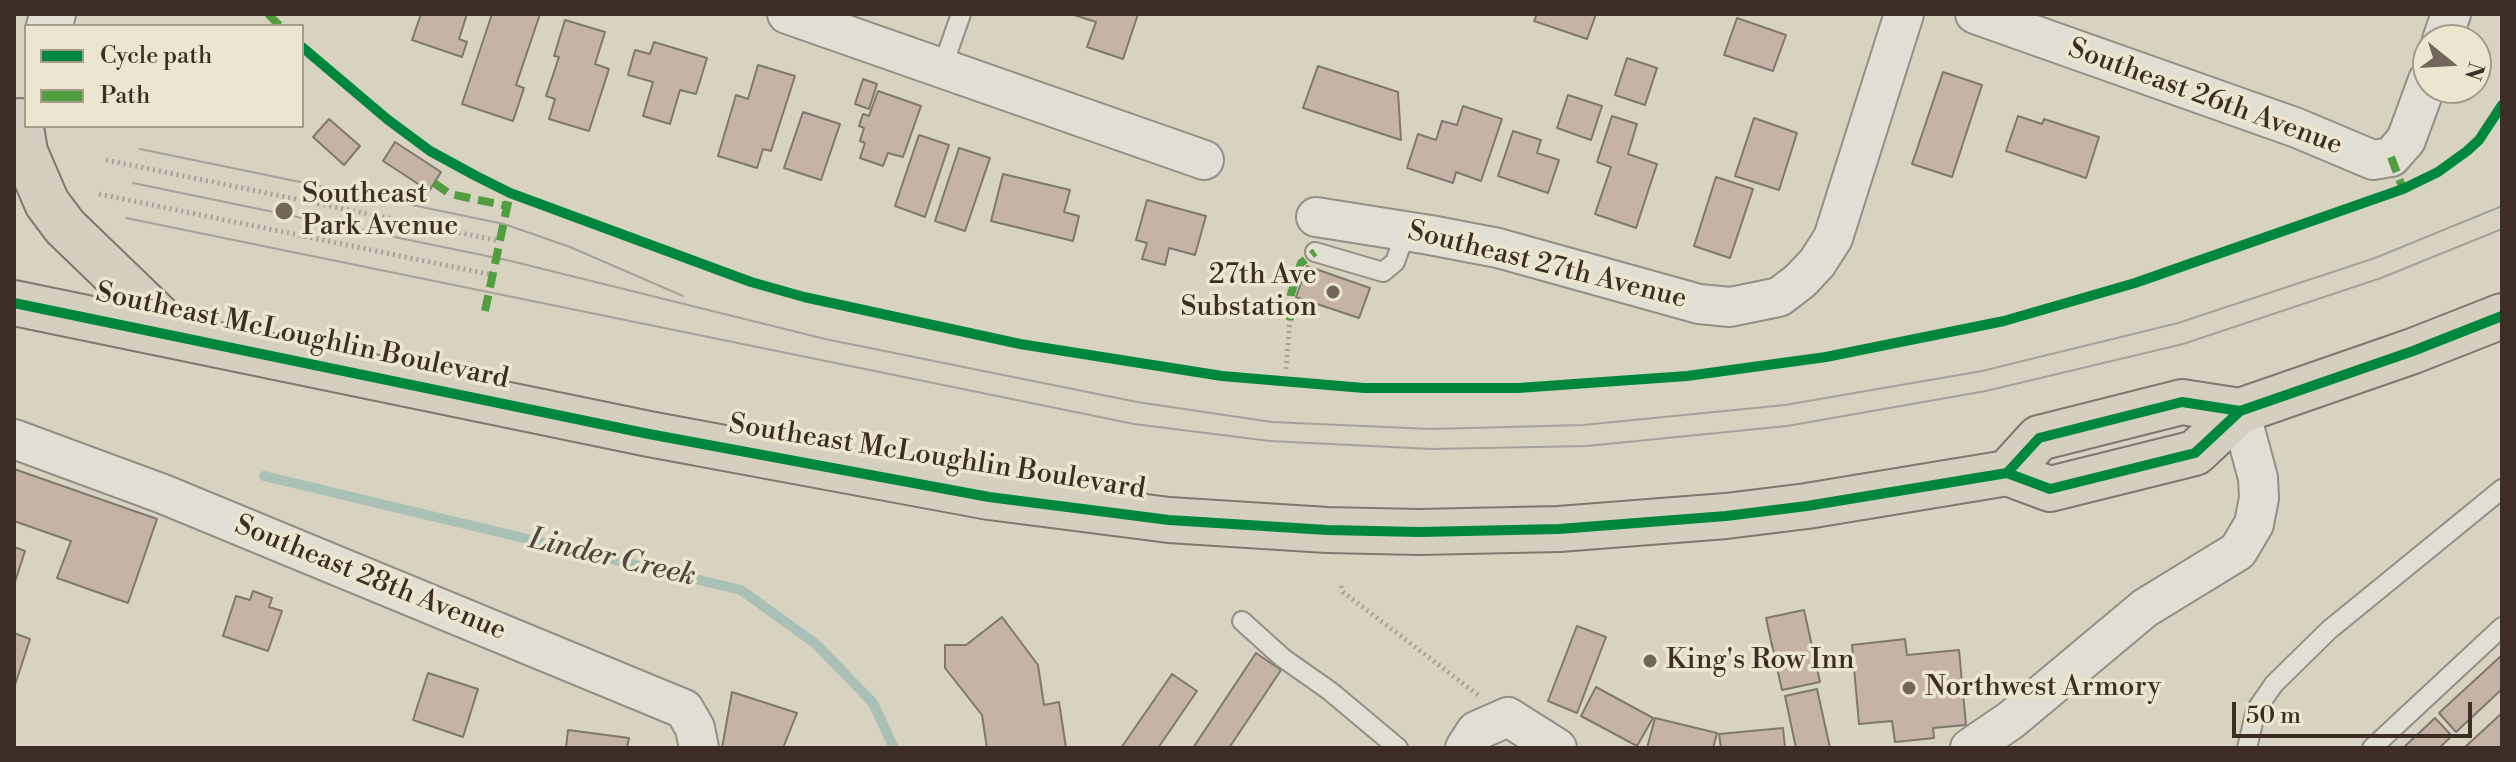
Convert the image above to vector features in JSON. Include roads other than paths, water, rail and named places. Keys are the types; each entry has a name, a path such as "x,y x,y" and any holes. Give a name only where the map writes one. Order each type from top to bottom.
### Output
{"main road":[{"path":"20,120 25,152 47,203 65,227 177,335"},
{"name":"Southeast McLoughlin Boulevard","path":"14,303 838,471 1062,508 1239,525 1419,532 1630,524 1807,506 2007,473 2050,489 2195,453 2240,411 2387,361 2502,316"}],"street":[{"path":"787,14 1204,160"},
{"name":"Southeast 27th Avenue","path":"1315,235 1406,231 1498,248 1699,304 1730,307 1779,297 1817,263 1833,238 1904,14"},
{"name":"Southeast 26th Avenue","path":"1975,14 2297,128 2373,160 2391,157 2406,140 2419,104"},
{"path":"1970,748 2011,720 2145,608 2238,551 2254,524 2259,498 2258,478 2240,411"},
{"name":"Southeast 28th Avenue","path":"14,439 163,494 684,709 695,728 699,748"},
{"path":"1465,748 1476,731 1508,717 1557,748"}],"lane":[{"path":"942,68 961,14"},
{"path":"2247,748 2256,710 2274,684 2329,630 2502,489"},
{"path":"1242,621 1283,658 1330,691 1398,748"},
{"path":"2372,748 2502,627"}],"waterway":[{"name":"Linder Creek","path":"264,476 741,590 816,644 873,703 894,748"}],"tram line":[{"path":"140,149 504,224 570,247 683,296"},
{"path":"133,183 511,261 825,339 1137,402 1272,422 1431,429 1583,425 1785,405 1982,371 2178,323 2375,258 2502,206"},
{"path":"126,218 1134,424 1270,441 1431,449 1587,446 1787,426 1986,391 2183,344 2381,278 2502,229"}],"place":[{"name":"Southeast Park Avenue","path":"284,211"},
{"name":"27th Ave Substation","path":"1333,292"},
{"name":"King's Row Inn","path":"1650,661"},
{"name":"Northwest Armory","path":"1909,688"}]}
